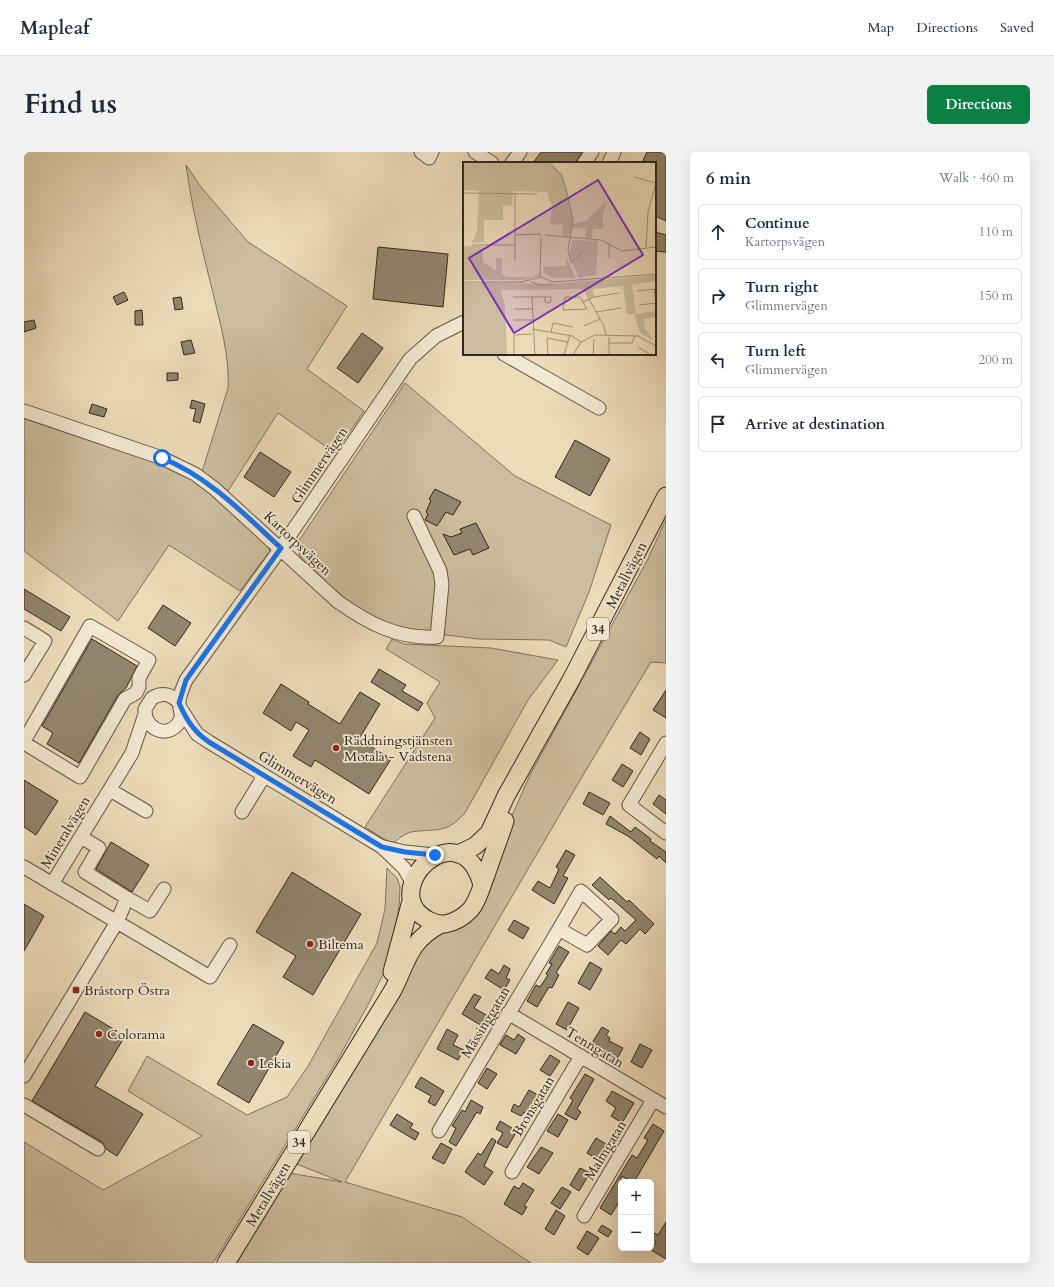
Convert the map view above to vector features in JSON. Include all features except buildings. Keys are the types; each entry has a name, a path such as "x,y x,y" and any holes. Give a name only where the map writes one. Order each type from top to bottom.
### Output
{"main road":[{"name":"Metallvägen","path":"458,854 475,846 489,834 506,796 527,760 666,496"},
{"name":"Metallvägen","path":"482,885 527,760"},
{"name":"34","path":"412,893 424,864 435,855 445,853 458,854"},
{"path":"458,854 467,859 474,867 482,885"},
{"name":"34","path":"441,924 457,920 464,916 475,903 482,885"},
{"name":"Metallvägen","path":"372,1022 396,961 412,893"},
{"path":"412,893 424,917 441,924"},
{"name":"Metallvägen","path":"226,1263 372,1022 393,990 419,940 423,935 441,924"}],"street":[{"path":"421,152 429,158 432,152"},
{"path":"475,152 490,162"},
{"path":"513,162 520,152"},
{"path":"585,162 592,152"},
{"path":"609,162 614,152"},
{"name":"Glimmervägen","path":"146,708 156,696 166,694 186,680 281,548 410,359 436,336 463,322"},
{"path":"506,355 598,408"},
{"name":"Kartorpsvägen","path":"24,411 183,467 216,489 337,601 363,619 395,633 424,638 437,637 442,584 440,571 414,516"},
{"path":"90,626 149,660 139,678 139,687 136,693 126,699 80,777 24,742 90,626"},
{"path":"24,628 45,641 24,675"},
{"name":"Glimmervägen","path":"172,729 179,722 180,706 186,680"},
{"path":"136,693 146,708 150,726 159,731"},
{"name":"Glimmervägen","path":"166,694 174,698 197,734"},
{"name":"Mineralvägen","path":"146,708 132,753 52,884 210,977 230,945"},
{"name":"Glimmervägen","path":"159,731 172,729 197,734 382,847 404,868 412,893"},
{"name":"Mineralvägen","path":"132,753 159,731"},
{"path":"666,743 628,806 666,833"},
{"path":"242,812 264,776"},
{"path":"110,790 146,811"},
{"path":"81,837 99,848 85,872 150,911 164,889"},
{"name":"Glimmervägen","path":"382,847 405,852 435,855"},
{"path":"24,867 52,884"},
{"path":"24,1076 117,922 127,898"},
{"name":"Mässinggatan","path":"439,1131 559,929"},
{"name":"Tenngatan","path":"508,1013 666,1108"},
{"name":"Bronsgatan","path":"512,1172 581,1056"},
{"name":"Malmgatan","path":"584,1216 654,1100"},
{"path":"24,1105 98,1149"}],"shaded area":[{"path":"186,165 201,187 248,242 347,306 307,369 364,411 335,453 278,413 228,491 202,472 228,388 228,376 224,340 191,197"},
{"path":"405,383 515,476 611,525 589,592 566,647 549,640 478,639 391,628 344,600 301,558 296,545"},
{"path":"24,412 197,473 255,523 270,551 240,591 169,545 118,621 24,551"},
{"path":"666,519 666,663 651,662 576,787 345,1182 462,1217 531,1263 237,1263 289,1173 342,1182 294,1163 419,947 430,937 460,926 530,775 648,559"},
{"path":"392,639 404,644 491,648 558,660 528,700 465,813 452,825 446,828 411,832 392,844 365,827 435,718 427,703 440,682 386,649"},
{"path":"387,868 397,878 400,887 399,907 389,962 368,1005 338,1059 213,1263 24,1263 24,1142 103,1190 202,1136 128,1091 147,1056 247,1115 287,1097 308,1066 377,943 385,909"}],"place":[{"name":"Räddningstjänsten Motala - Vadstena","path":"336,748"},
{"name":"Biltema","path":"310,944"},
{"name":"Bråstorp Östra","path":"76,990"},
{"name":"Colorama","path":"99,1034"},
{"name":"Lekia","path":"251,1063"}],"route":[{"path":"162,458 195,474 216,489 281,548 186,680 179,703 187,720 197,734 209,742 382,847 405,852 435,855"}]}
